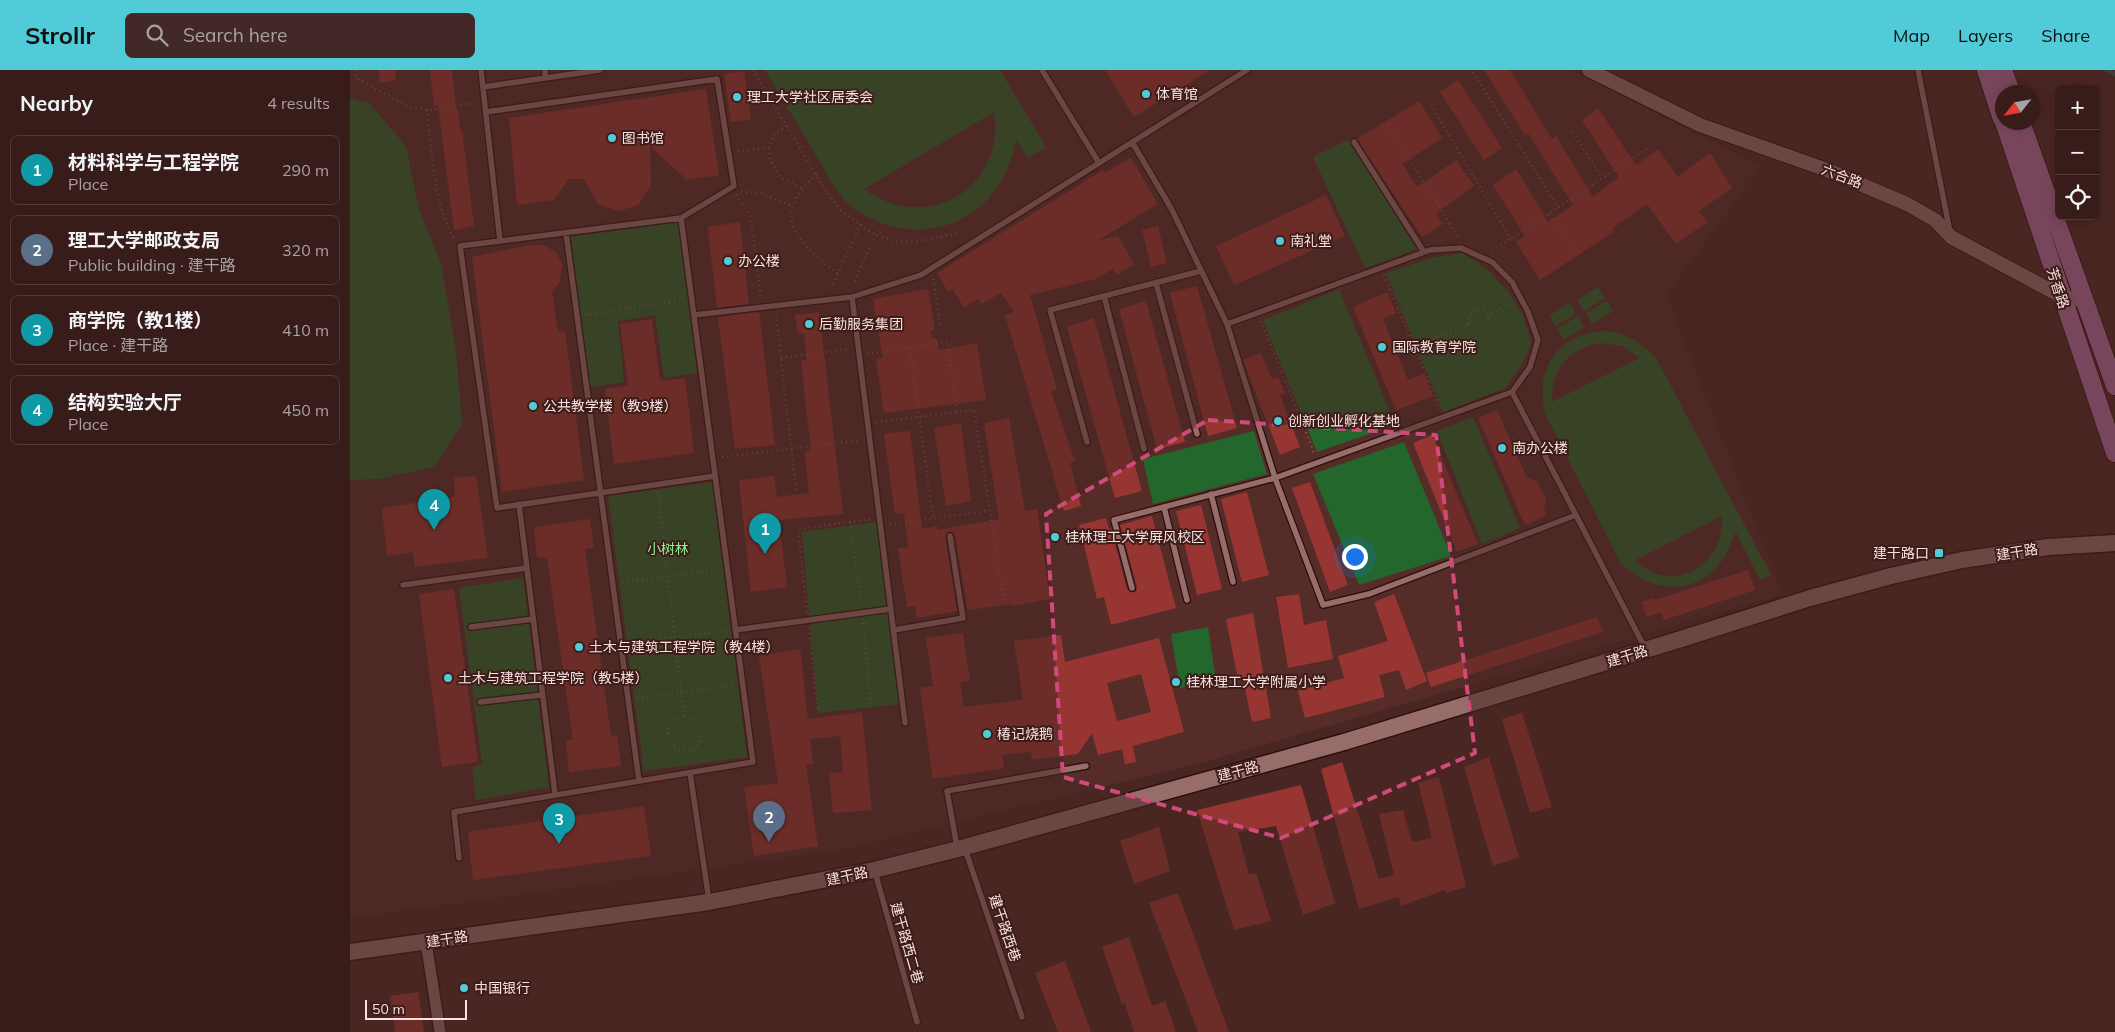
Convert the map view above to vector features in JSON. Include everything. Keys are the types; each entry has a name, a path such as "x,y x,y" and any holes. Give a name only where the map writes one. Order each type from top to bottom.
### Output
{"main road":[{"name":"芳香路","path":"1986,70 1995,97"},
{"path":"2003,70 2008,85"},
{"name":"芳香路","path":"2006,130 2115,453"},
{"name":"芳香路","path":"2024,130 2115,386"},
{"name":"建干路","path":"350,952 709,902 874,870 961,848 1344,742 1810,598 1933,566 2048,547 2115,543"}],"street":[{"name":"六合路","path":"1589,70 1700,125 1827,170 1906,204 1935,220 1951,237 2061,296 2085,301"},
{"path":"426,942 440,1032"}],"lane":[{"path":"481,70 500,241"},
{"path":"544,70 545,78"},
{"path":"483,87 600,70"},
{"path":"1042,70 1099,163"},
{"path":"694,315 852,296 921,275 1247,70"},
{"path":"1918,70 1951,237"},
{"path":"486,112 717,79 734,186 681,218 460,246 497,508 715,476"},
{"path":"1132,142 1171,208 1227,324 1275,478 1323,605 1369,594 1576,515"},
{"path":"1354,142 1424,252"},
{"path":"458,858 454,812 753,762 681,218"},
{"path":"566,233 639,781"},
{"path":"1132,588 1114,520 1275,478 1512,392 1530,367 1538,340 1528,312 1512,282 1492,262 1461,248 1424,252 1227,324"},
{"path":"1087,442 1050,310 1202,271"},
{"path":"1156,283 1197,434"},
{"path":"852,296 906,723"},
{"path":"1104,296 1144,449"},
{"path":"1512,392 1646,650"},
{"path":"1211,494 1233,582"},
{"path":"519,504 555,794"},
{"path":"1164,507 1187,600"},
{"path":"894,630 963,618 950,536"},
{"path":"403,585 527,568"},
{"path":"736,630 891,610"},
{"path":"471,627 533,619"},
{"path":"480,702 542,695"},
{"name":"建干路西巷","path":"1022,1017 961,848 947,791 1086,766"},
{"path":"690,773 709,902"},
{"name":"建干路西二巷","path":"874,870 917,1022"}],"path":[{"path":"355,70 356,78 406,106 427,110 484,101"},
{"path":"753,70 840,209 860,225 876,235 898,242 921,241 959,234"},
{"path":"1473,72 1558,208"},
{"path":"1431,105 1512,239"},
{"path":"427,110 437,189 449,231 460,246"},
{"path":"1390,125 1459,237 1461,248"},
{"path":"787,126 774,134 769,148 770,160 780,177 802,188"},
{"path":"1573,132 1602,178"},
{"path":"1483,258 1650,147"},
{"path":"729,152 769,148"},
{"path":"817,175 802,188 791,206 792,227 811,253 838,274"},
{"path":"741,192 760,193 791,206"},
{"path":"736,195 751,218 762,307"},
{"path":"1549,214 1578,256"},
{"path":"833,284 862,221"},
{"path":"854,281 876,235 881,231"},
{"path":"931,272 941,328"},
{"path":"1383,273 1441,413"},
{"path":"577,316 692,298"},
{"path":"1489,315 1512,303"},
{"path":"776,306 796,490"},
{"path":"1468,325 1469,316 1475,310 1483,310 1489,315"},
{"path":"1257,313 1318,462"},
{"path":"1468,325 1476,331 1483,330 1489,323 1489,315"},
{"path":"1413,346 1468,325"},
{"path":"860,355 948,342 957,412"},
{"path":"910,347 933,518"},
{"path":"781,358 851,348"},
{"path":"875,423 974,410 1004,602"},
{"path":"713,458 870,438"},
{"path":"657,484 684,717"},
{"path":"881,526 989,511"},
{"path":"818,713 798,529 880,518"},
{"path":"613,583 727,569"},
{"path":"621,643 736,630"},
{"path":"628,701 742,683"},
{"path":"684,717 694,720 702,734 698,745 684,751 671,744 668,734 668,729 674,721 684,717"}],"highlighted area":[{"path":"1208,420 1436,435 1475,753 1281,838 1063,777 1046,514"}],"shaded area":[{"name":"桂林理工大学屏风校区","path":"350,70 1570,70 1761,166 1666,295 1782,594 1201,763 844,849 350,918 350,480 378,479 462,424 456,351 441,263 419,209 406,146 369,103 350,98"}],"green space":[{"path":"765,70 1000,70 1046,147 1028,158 1016,140 1004,176 990,197 981,206 959,220 930,229 899,228 884,224 857,210 840,195","holes":["994,112 994,139 987,163 974,182 957,197 936,205 912,207 888,202 864,189"]},
{"path":"350,98 369,103 406,146 419,209 441,263 456,351 462,424 434,467 378,479 350,480"},
{"path":"1348,140 1417,249 1365,268 1313,157"},
{"path":"679,222 697,373 664,378 655,315 618,321 624,382 590,387 571,237"},
{"path":"1462,253 1488,270 1509,293 1522,314 1531,342 1523,363 1505,388 1443,412 1386,273 1435,257"},
{"path":"1598,287 1605,298 1584,311 1577,300"},
{"path":"1339,289 1395,425 1317,452 1263,320"},
{"path":"1607,301 1613,311 1592,324 1586,313"},
{"path":"1570,303 1576,314 1556,326 1549,316"},
{"path":"1578,316 1584,327 1564,340 1557,329"},
{"path":"1607,331 1623,335 1643,346 1656,358 1771,575 1760,580 1736,532 1720,563 1697,582 1684,586 1670,587 1657,585 1631,572 1620,562 1546,415 1543,399 1543,385 1551,360 1570,341 1583,335","holes":["1601,343 1623,346 1640,358 1552,402 1554,380 1564,362 1580,349","1722,516 1721,534 1715,549 1706,562 1694,571 1680,576 1665,576 1649,571 1635,560"]},
{"path":"1473,417 1520,528 1482,544 1437,431"},
{"path":"1254,431 1267,474 1153,504 1143,459"},
{"path":"1404,442 1451,556 1359,585 1313,474"},
{"name":"小树林","path":"712,482 747,757 644,771 608,496"},
{"path":"877,522 899,704 818,713 802,532"},
{"path":"523,578 549,787 476,800 472,767 482,764 459,588"},
{"path":"1208,627 1216,681 1180,688 1171,634"}],"building":[{"path":"378,70 395,70 396,80 380,83"},
{"path":"430,70 452,70 456,109 458,109 460,130 462,130 474,226 454,230 438,105 434,105"},
{"name":"体育馆","path":"1105,70 1210,70 1134,117"},
{"path":"1484,70 1510,70 1552,139 1556,136 1593,197 1619,177 1582,120 1598,108 1636,165 1658,149 1678,177 1710,153 1732,188 1699,211 1707,222 1676,244 1647,204 1613,228 1615,231 1540,280 1516,242 1525,236 1493,185 1516,169 1548,222 1573,205 1528,133 1525,135"},
{"name":"理工大学社区居委会","path":"744,71 751,119 731,122 724,74"},
{"path":"1458,80 1502,148 1484,160 1440,92"},
{"name":"图书馆","path":"706,89 719,175 687,180 650,146 651,185 638,205 619,211 598,204 584,179 569,179 554,200 517,205 509,118"},
{"path":"1419,101 1442,138 1402,164 1417,187 1456,160 1474,186 1436,213 1443,224 1422,237 1357,139"},
{"path":"1131,158 1158,204 1097,241 1118,236 1134,264 1117,275 1113,269 1096,279 1030,295 1057,389 1051,391 1075,461 1070,463 1081,506 1064,511 1005,315 1014,312 1001,293 981,304 978,299 964,308 953,289 948,292 937,273 1103,170 1105,173"},
{"name":"南礼堂","path":"1326,195 1345,236 1234,285 1216,246"},
{"name":"办公楼","path":"740,222 749,304 717,308 708,227"},
{"path":"1158,226 1167,263 1151,267 1142,230"},
{"name":"公共教学楼（教9楼）","path":"543,245 556,252 562,264 560,281 552,292 558,332 565,331 584,480 502,492 472,257 525,246"},
{"path":"1197,286 1237,428 1208,436 1170,293"},
{"path":"928,289 935,329 930,332 933,339 937,338 939,350 977,343 986,400 884,413 876,359 883,358 873,299"},
{"name":"国际教育学院","path":"1387,292 1396,313 1383,319 1408,380 1424,374 1433,396 1396,410 1353,307"},
{"path":"1146,301 1185,442 1157,449 1119,309"},
{"path":"759,312 775,445 735,449 718,317"},
{"path":"819,312 843,514 779,520 787,587 751,592 739,480 774,476 777,497 809,493 805,452 811,451 801,360 807,360 804,333 798,334 795,315"},
{"path":"1094,318 1142,491 1115,498 1067,327"},
{"path":"652,319 660,381 685,378 694,453 614,464 605,389 628,386 620,324"},
{"name":"创新创业孵化基地","path":"1261,353 1272,379 1278,377 1285,393 1280,395 1300,447 1280,455 1243,360"},
{"name":"南办公楼","path":"1497,410 1527,478 1537,481 1546,500 1544,508 1546,516 1525,525 1478,418"},
{"path":"1009,418 1025,511 1037,509 1050,599 1013,606 1012,604 968,610 955,535 950,531 945,537 957,611 917,618 915,606 907,607 898,549 908,547 904,513 895,514 884,434 910,431 922,529 937,526 938,530 999,519 984,423"},
{"path":"961,423 971,501 946,506 934,428"},
{"path":"1432,435 1478,544 1457,552 1413,443"},
{"path":"476,476 488,558 415,567 413,552 387,556 382,508 455,497 454,478"},
{"path":"1310,482 1348,585 1330,592 1292,488"},
{"path":"1247,492 1269,575 1242,582 1221,499"},
{"path":"1201,505 1222,589 1197,595 1176,511"},
{"path":"1152,516 1176,608 1111,625 1104,597 1097,599 1079,525 1106,518 1109,529 1111,528 1127,589 1133,593 1137,587 1120,525"},
{"name":"土木与建筑工程学院（教4楼）","path":"590,519 594,548 585,549 611,736 617,735 621,766 569,772 566,741 573,740 547,557 537,558 534,527"},
{"path":"1748,570 1755,590 1664,620 1661,612 1647,617 1641,602 1654,598 1655,600"},
{"name":"土木与建筑工程学院（教5楼）","path":"454,589 478,762 442,767 419,594"},
{"path":"1299,594 1304,625 1326,620 1333,659 1288,668 1276,597"},
{"path":"1394,594 1427,681 1406,690 1399,670 1379,675 1385,697 1305,718 1298,691 1344,678 1338,656 1388,641 1374,602"},
{"path":"1253,613 1271,718 1252,722 1243,679 1238,680 1226,619"},
{"path":"1597,617 1603,632 1431,687 1426,673"},
{"path":"963,633 970,681 960,682 964,707 1023,700 1014,641 1061,635 1065,662 1159,638 1184,732 1133,746 1136,762 1125,764 1122,749 1098,755 1092,733 1078,754 1032,760 1031,752 1002,755 1004,768 933,779 920,688 933,686 926,638","holes":["1141,674 1151,712 1117,721 1107,683"]},
{"path":"800,649 808,719 862,712 872,810 833,813 829,773 843,772 840,736 810,739 813,764 806,765 818,846 754,856 744,787 778,783 759,656"},
{"path":"1522,713 1552,807 1530,813 1502,719"},
{"path":"1489,757 1519,857 1493,866 1464,767"},
{"path":"1342,762 1379,879 1394,875 1379,814 1403,810 1412,842 1432,838 1418,783 1439,777 1466,887 1446,893 1445,890 1401,906 1399,897 1359,909 1321,769"},
{"path":"1301,785 1335,903 1303,915 1276,826 1238,832 1249,875 1256,873 1271,921 1234,930 1197,810"},
{"path":"644,806 651,856 473,880 468,832"},
{"path":"1159,827 1170,871 1134,884 1120,841"},
{"path":"1178,893 1229,1032 1198,1032 1149,903"},
{"path":"1129,937 1152,1006 1165,1001 1176,1032 1134,1032 1125,1003 1122,1004 1102,947"},
{"path":"1065,961 1091,1032 1058,1032 1035,973"},
{"path":"418,992 424,1032 395,1032 390,996"}],"waterway":[{"path":"2107,70 2115,74"}],"place":[{"name":"体育馆","path":"1146,94"},
{"name":"理工大学社区居委会","path":"737,97"},
{"name":"图书馆","path":"612,138"},
{"name":"南礼堂","path":"1280,241"},
{"name":"办公楼","path":"728,261"},
{"name":"后勤服务集团","path":"809,324"},
{"name":"国际教育学院","path":"1382,347"},
{"name":"公共教学楼（教9楼）","path":"533,406"},
{"name":"创新创业孵化基地","path":"1278,421"},
{"name":"南办公楼","path":"1502,448"},
{"name":"结构实验大厅","path":"434,530"},
{"name":"桂林理工大学屏风校区","path":"1055,537"},
{"name":"建干路口","path":"1939,553"},
{"name":"材料科学与工程学院","path":"765,554"},
{"name":"土木与建筑工程学院（教4楼）","path":"579,647"},
{"name":"土木与建筑工程学院（教5楼）","path":"448,678"},
{"name":"桂林理工大学附属小学","path":"1176,682"},
{"name":"椿记烧鹅","path":"987,734"},
{"name":"理工大学邮政支局","path":"769,842"},
{"name":"商学院（教1楼）","path":"559,844"},
{"name":"中国银行","path":"464,988"}]}
